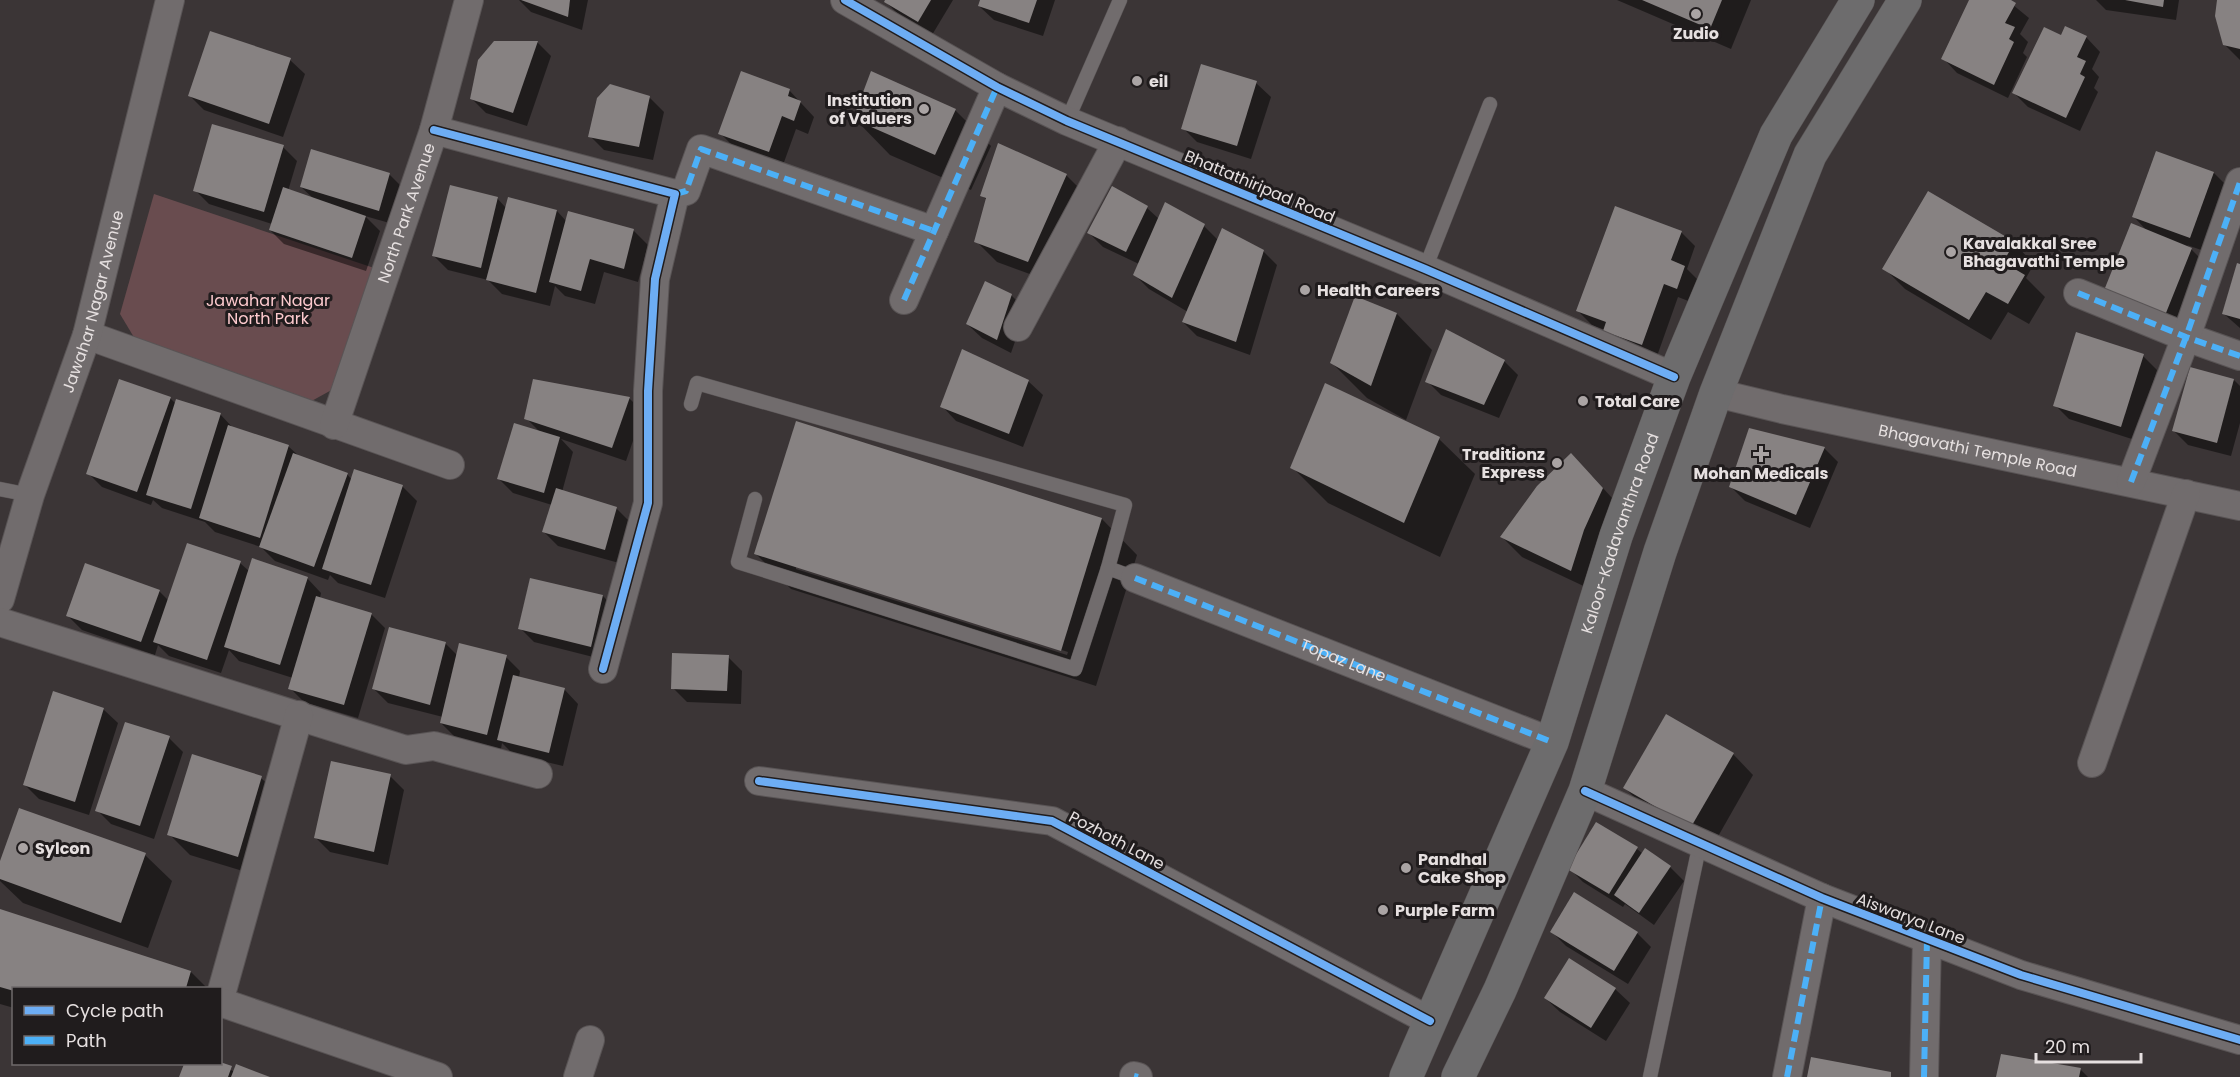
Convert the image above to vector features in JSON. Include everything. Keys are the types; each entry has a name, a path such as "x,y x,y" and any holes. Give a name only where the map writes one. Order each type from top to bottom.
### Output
{"main road":[{"name":"Kaloor-Kadavanthra Road","path":"1406,1077 1552,742 1616,536 1674,376 1776,135 1857,0"},
{"path":"1458,1077 1500,990 1584,791 1660,552 1716,393 1810,155 1905,0"},
{"path":"1674,376 1716,393"}],"street":[{"name":"Jawahar Nagar Avenue","path":"0,599 30,495 87,335 170,0"},
{"name":"North Park Avenue","path":"334,425 434,130 469,0"},
{"name":"Bhattathiripad Road","path":"858,3 997,87 1067,121 1425,269 1674,376"},
{"path":"904,300 997,87"},
{"path":"434,130 675,194 686,192 701,149 934,231"},
{"path":"1018,327 1118,141"},
{"path":"2131,482 2186,337 2240,182"},
{"path":"603,669 648,503 648,391 655,279 675,194"},
{"path":"2078,292 2186,337 2240,356"},
{"path":"87,335 450,465"},
{"name":"Bhagavathi Temple Road","path":"1716,393 2240,506"},
{"path":"2092,763 2186,494"},
{"name":"Topaz Lane","path":"1135,578 1552,742"},
{"path":"0,622 406,750 434,746 538,774"},
{"path":"222,993 299,715"},
{"name":"Pozhoth Lane","path":"759,782 1052,821 1430,1021"},
{"name":"Aiswarya Lane","path":"1584,791 1822,898 2021,975 2240,1040"},
{"path":"1787,1077 1822,898"},
{"path":"1924,1077 1928,939"},
{"path":"222,1001 438,1077"},
{"path":"578,1077 590,1040"}],"lane":[{"path":"1067,121 1120,0"},
{"path":"1425,269 1490,104"},
{"path":"691,404 697,383 1125,505 1108,568 1075,669 738,562 755,499"},
{"path":"0,489 30,495"},
{"path":"1108,568 1135,578"},
{"path":"1650,1077 1700,843"}],"green space":[{"name":"Jawahar Nagar North Park","path":"154,194 377,269 337,387 308,403 135,339 120,314"}],"building":[{"path":"521,0 570,0 568,17"},
{"path":"885,0 931,0 918,22 884,2"},
{"path":"980,0 1037,0 1029,23 978,6"},
{"name":"Zudio","path":"1642,0 1722,0 1710,29"},
{"path":"1969,0 2011,0 2016,3 2005,23 2015,27 2009,39 2014,42 1994,85 1941,59"},
{"path":"2125,0 2164,0 2163,7"},
{"path":"2217,0 2240,0 2240,49 2223,45 2215,16"},
{"path":"2065,26 2087,36 2077,57 2086,61 2080,74 2085,77 2066,118 2012,93 2044,27 2061,35"},
{"path":"210,31 291,58 269,124 188,96"},
{"path":"494,41 538,41 513,113 470,99 478,60"},
{"path":"1201,64 1257,81 1237,146 1181,129"},
{"path":"741,71 790,89 788,96 801,101 794,121 782,116 769,152 718,134"},
{"path":"871,71 956,109 935,155 853,119"},
{"path":"610,84 650,96 639,147 588,137 597,98"},
{"path":"212,124 284,145 264,212 193,191"},
{"path":"998,143 1067,174 1028,262 974,242 986,198 980,196"},
{"path":"311,149 390,173 379,211 300,187"},
{"path":"2156,151 2214,172 2190,238 2132,217"},
{"path":"450,185 498,197 481,268 432,256"},
{"path":"1112,186 1148,206 1126,252 1087,233"},
{"path":"283,187 366,216 352,258 269,230"},
{"name":"Kavalakkal Sree Bhagavathi Temple","path":"1928,191 2015,242 2003,262 2025,275 2008,304 1986,292 1969,320 1882,269"},
{"path":"508,197 557,210 536,293 486,280"},
{"path":"1165,202 1205,224 1172,298 1133,275"},
{"path":"1615,206 1682,231 1671,260 1685,266 1677,289 1664,284 1642,345 1603,331 1606,322 1576,311"},
{"path":"568,211 634,229 624,269 590,259 581,291 549,282"},
{"path":"2131,223 2192,248 2164,318 2103,293"},
{"path":"1222,228 1264,250 1236,342 1182,322"},
{"path":"2237,263 2240,264 2240,319 2222,314"},
{"path":"985,281 1012,294 997,340 966,324"},
{"path":"1355,296 1397,313 1371,386 1330,363"},
{"path":"1446,329 1505,360 1484,405 1425,382"},
{"path":"2076,332 2144,354 2121,427 2053,406"},
{"path":"962,349 1029,380 1009,434 940,407"},
{"path":"2190,367 2234,379 2217,443 2172,431"},
{"path":"119,379 171,397 137,492 86,474"},
{"path":"533,379 630,397 612,448 524,419"},
{"path":"1325,383 1440,437 1404,523 1290,468"},
{"path":"176,399 221,413 191,509 146,495"},
{"path":"796,421 1102,518 1061,651 754,554"},
{"path":"514,423 560,437 544,493 497,479"},
{"path":"228,425 289,445 260,538 199,518"},
{"path":"1749,428 1825,447 1796,515 1729,487"},
{"path":"293,453 348,473 314,567 259,547"},
{"path":"1571,453 1603,488 1584,530 1571,571 1500,537 1537,486"},
{"path":"354,469 403,485 371,585 322,569"},
{"path":"556,488 617,507 605,550 542,532"},
{"path":"187,543 241,561 207,660 153,642"},
{"path":"252,558 308,577 280,665 224,647"},
{"path":"85,563 160,590 141,642 66,616"},
{"path":"530,578 603,595 591,647 518,629"},
{"path":"316,596 372,613 344,705 288,689"},
{"path":"389,627 446,642 430,705 372,689"},
{"path":"459,643 507,655 487,735 440,723"},
{"path":"672,653 729,655 727,691 671,689"},
{"path":"513,675 565,688 549,753 497,740"},
{"path":"53,691 104,708 75,802 23,785"},
{"path":"1666,714 1734,753 1691,827 1623,788"},
{"path":"125,722 170,736 140,826 95,811"},
{"path":"192,754 262,776 238,857 167,835"},
{"path":"331,761 391,774 374,852 314,838"},
{"path":"19,808 146,853 121,923 0,879 0,861"},
{"path":"1596,822 1638,847 1609,894 1567,869"},
{"path":"1645,848 1671,866 1639,913 1614,895"},
{"path":"1574,892 1638,932 1614,971 1550,932"},
{"path":"0,909 191,971 186,987 12,987 12,990 0,987"},
{"path":"1569,958 1616,988 1591,1028 1544,998"},
{"path":"2001,1054 2081,1068 2079,1077 1996,1077"},
{"path":"1811,1057 1891,1072 1891,1077 1807,1077"},
{"path":"222,1063 232,1066 228,1077 179,1077 184,1065 222,1065"},
{"path":"236,1064 270,1077 231,1077"}],"marked path":[{"path":"904,300 997,87"},
{"path":"675,194 686,191 701,149 934,231"},
{"path":"2131,482 2186,337 2240,182"},
{"path":"2078,293 2186,337 2240,356"},
{"path":"1135,578 1552,742"},
{"path":"1787,1077 1822,898"},
{"path":"1924,1077 1927,939"},
{"path":"1134,1076 1138,1077"}],"cycle path":[{"path":"845,0 997,87 1067,121 1425,269 1674,377"},
{"path":"434,130 675,194 655,279 648,391 648,503 603,669"},
{"path":"759,781 1052,821 1430,1021"},
{"path":"1585,791 1822,898 2021,975 2240,1040"}],"place":[{"name":"Zudio","path":"1696,14"},
{"name":"eil","path":"1137,81"},
{"name":"Institution of Valuers","path":"924,109"},
{"name":"Kavalakkal Sree Bhagavathi Temple","path":"1951,252"},
{"name":"Health Careers","path":"1305,290"},
{"name":"Total Care","path":"1583,401"},
{"name":"Mohan Medicals","path":"1761,454"},
{"name":"Traditionz Express","path":"1557,463"},
{"name":"Sylcon","path":"23,848"},
{"name":"Pandhal Cake Shop","path":"1406,868"},
{"name":"Purple Farm","path":"1383,910"}]}
